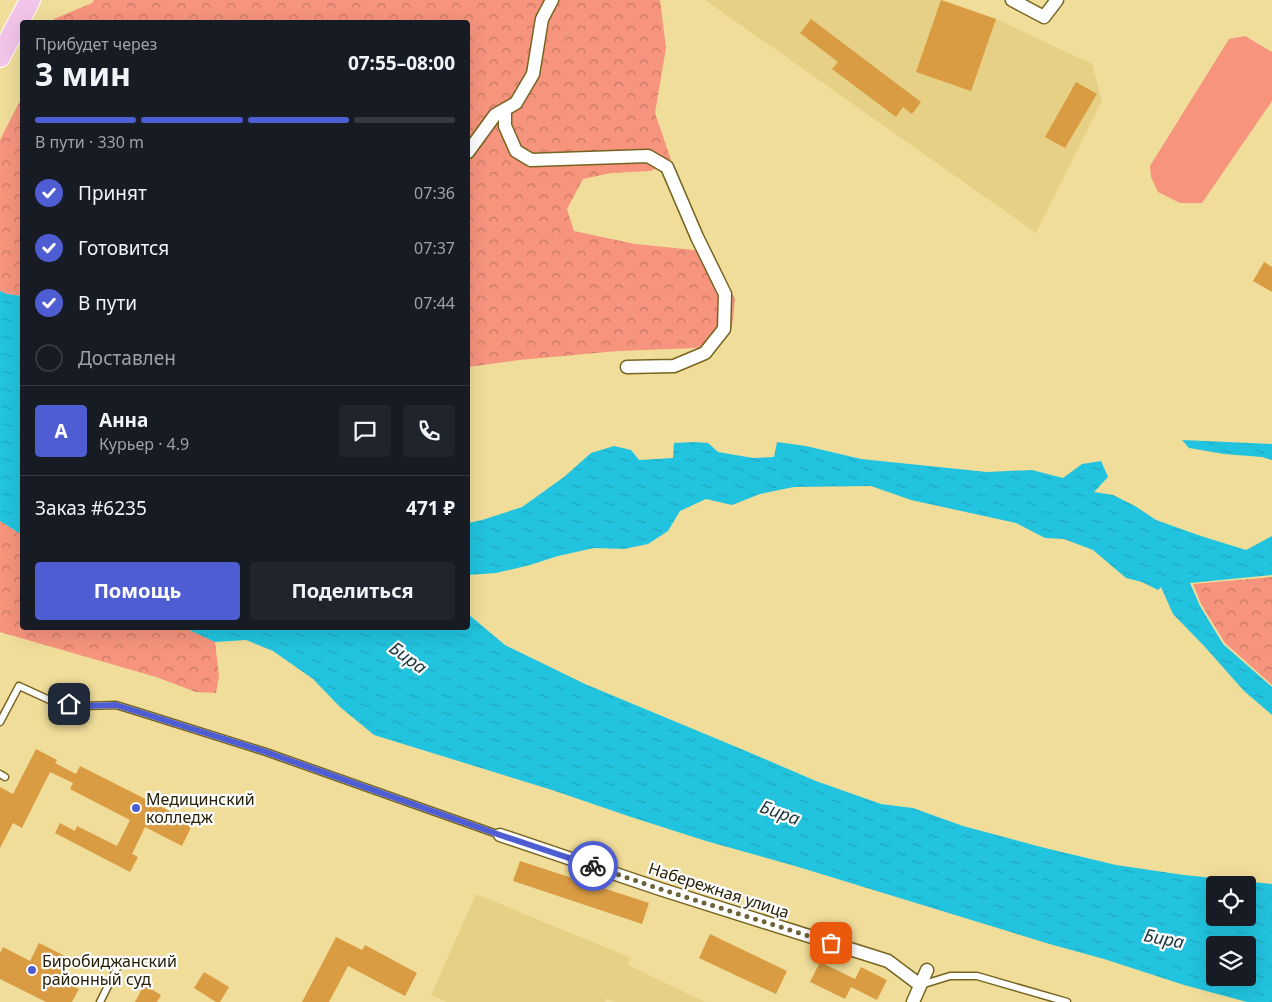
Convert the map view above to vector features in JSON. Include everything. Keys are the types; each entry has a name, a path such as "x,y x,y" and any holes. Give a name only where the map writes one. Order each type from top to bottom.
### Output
{"main road":[{"path":"0,57 30,0"}],"street":[{"path":"470,149 495,114 516,103 533,74 542,19 552,0"},
{"path":"1012,0 1044,16 1057,0"},
{"path":"505,109 505,126 516,151 530,160 648,156 667,167 697,238 725,294 724,329 705,353 674,366 627,367"},
{"name":"Набережная улица","path":"500,835 660,889 888,961 920,985"},
{"path":"913,1002 927,970"}],"lane":[{"path":"0,722 19,686 54,702 83,706 116,705 266,752 500,835"},
{"path":"100,1002 117,968"},
{"path":"920,985 950,976 977,976 1067,1002"}],"shaded area":[{"path":"705,0 942,0 996,19 1092,64 1102,101 1036,233"},
{"path":"476,894 631,958 628,965 705,1002 615,1002 607,998 605,1002 447,1002 431,995"}],"green space":[{"path":"94,0 660,0 666,48 655,113 671,160 651,171 611,173 583,179 567,209 574,231 635,244 694,250 719,269 735,299 732,327 722,343 697,348 618,351 519,360 470,367 470,20 54,20 92,3"},
{"path":"1245,36 1272,52 1272,101 1202,203 1180,203 1158,192 1151,177 1150,166 1229,39"},
{"path":"20,101 20,296 0,291 0,140"},
{"path":"0,521 20,534 20,630 189,630 215,642 219,676 216,693 196,692 156,677 0,632"},
{"path":"1272,577 1272,685 1225,643 1201,604 1193,584"}],"water":[{"path":"0,291 20,296 20,534 0,521"},
{"path":"1182,440 1272,444 1272,460 1262,457 1224,454 1189,448"},
{"path":"777,442 806,446 861,459 987,472 1032,470 1063,478 1082,464 1101,461 1108,477 1094,492 1113,495 1135,506 1156,520 1246,550 1272,536 1272,575 1190,583 1200,606 1223,644 1272,687 1272,715 1244,691 1173,614 1161,587 1158,590 1142,582 1126,578 1093,550 1064,539 1045,538 1016,523 911,500 871,486 794,487 760,494 732,505 706,499 680,511 668,531 648,544 624,549 594,548 496,573 470,575 470,523 522,507 564,477 591,453 614,446 631,450 639,460 673,458 674,443 708,443 718,452 753,458 774,457"},
{"name":"Бира","path":"470,616 505,645 585,684 816,781 881,804 913,808 963,826 1041,847 1116,865 1206,877 1206,926 1256,926 1256,882 1272,884 1272,1002 1247,1002 1184,985 1104,959 706,841 552,790 374,735 340,707 313,679 273,651 246,640 215,642 189,630 470,630"}],"building":[{"path":"941,0 996,19 971,91 916,72"},
{"path":"811,19 921,102 912,114 903,107 896,117 832,69 838,62 800,33"},
{"path":"1076,82 1097,94 1065,148 1045,137"},
{"path":"1264,262 1272,267 1272,292 1253,281"},
{"name":"Медицинский колледж","path":"36,749 57,760 55,763 76,774 80,766 193,823 182,846 145,827 132,854 138,857 130,872 55,833 60,823 75,831 77,826 117,846 130,820 70,789 73,783 50,772 22,828 13,823 0,848 0,787 13,794"},
{"path":"520,861 649,903 642,924 513,881"},
{"path":"710,934 787,971 776,994 699,958"},
{"path":"336,937 362,950 365,945 417,973 405,996 348,966 329,1002 302,1002"},
{"name":"Биробиджанский районный суд","path":"39,943 69,958 59,979 79,989 72,1002 46,1002 0,979 0,953 3,947 30,961"},
{"path":"820,962 855,979 861,967 887,980 877,1000 851,987 845,999 810,982"},
{"path":"204,972 229,987 220,1002 216,1002 194,988"},
{"path":"144,985 161,995 157,1002 135,1002"}],"way so far":[{"path":"593,866 831,943"}],"place":[{"name":"Медицинский колледж","path":"136,808"},
{"name":"Биробиджанский районный суд","path":"32,970"}],"route":[{"path":"69,704 83,706 116,705 142,713 266,752 593,866"}]}
